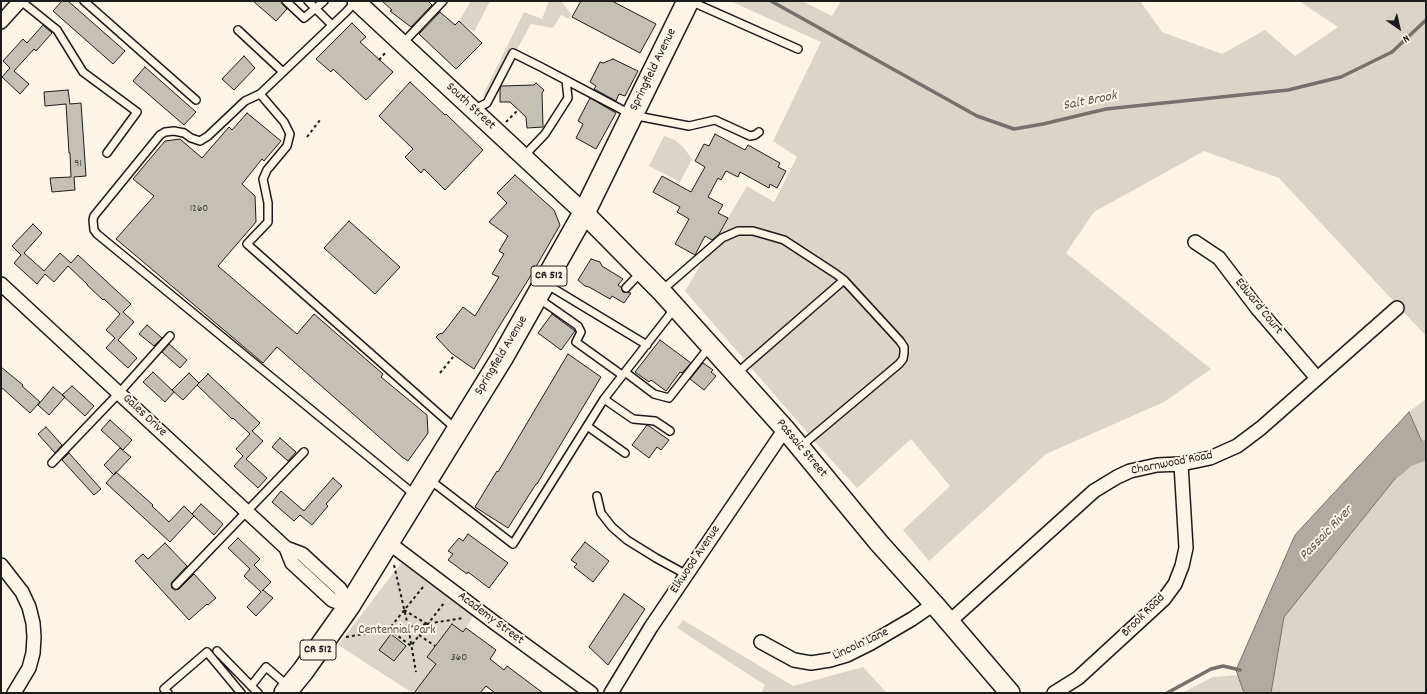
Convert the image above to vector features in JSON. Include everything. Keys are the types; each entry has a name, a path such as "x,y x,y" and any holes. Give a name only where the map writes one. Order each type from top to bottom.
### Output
{"main road":[{"name":"Springfield Avenue","path":"288,690 349,606 502,358 584,213 689,1"},
{"name":"Passaic Street","path":"584,213 630,284 661,291 785,429 879,543 934,604 1010,693"}],"street":[{"path":"1,22 21,1"},
{"name":"South Street","path":"356,1 584,213"},
{"name":"Edward Court","path":"1195,242 1219,258 1257,308 1317,378"},
{"name":"Gales Drive","path":"1,284 286,548 292,563 332,600 349,606"},
{"name":"Charnwood Road","path":"949,622 1094,491 1105,483 1117,476 1143,467 1181,464 1210,458 1237,446 1261,428 1397,308"},
{"name":"Elkwood Avenue","path":"610,693 651,627 785,429"},
{"name":"Brook Road","path":"1054,693 1078,678 1154,609 1164,599 1175,584 1182,566 1186,548 1181,464"},
{"name":"Academy Street","path":"389,543 591,693"},
{"path":"1,565 12,577 22,592 29,607 33,623 33,653 29,668 14,693"},
{"name":"Lincoln Lane","path":"761,642 794,660 811,662 830,660 846,655 871,643 912,620 934,604"}],"lane":[{"path":"21,1 57,30 83,72 137,112 107,153"},
{"path":"84,1 196,100"},
{"path":"286,1 304,18 324,1"},
{"path":"308,1 332,25"},
{"path":"356,1 282,71 260,94 245,101 208,136 200,141 191,138 184,132 165,132 160,135 94,216 93,225 97,234 417,497"},
{"path":"402,44 443,1"},
{"path":"689,1 798,49"},
{"path":"238,30 282,71"},
{"path":"473,110 487,103 513,53 632,115 689,126 715,120 750,136 760,132"},
{"path":"523,157 545,134 568,98 566,80"},
{"path":"260,94 284,122 290,134 290,139 287,146 267,170 263,179 268,203 268,222 248,244 457,430"},
{"path":"661,291 722,238 738,231 753,231 784,240 844,280 900,341 904,347 904,359 900,364 800,447"},
{"path":"736,374 844,280"},
{"path":"541,290 578,326 581,332 576,342 654,394 669,398 710,346"},
{"path":"541,290 647,344"},
{"path":"428,479 513,544 604,399 676,308"},
{"path":"52,463 120,393 170,336"},
{"path":"604,399 633,419 655,421 670,431"},
{"path":"586,426 625,452"},
{"path":"176,585 248,512 304,452"},
{"path":"597,496 601,513 612,527 627,540 687,575"},
{"path":"217,651 258,693"},
{"path":"168,693 164,689 207,652 241,693"},
{"path":"251,686 266,667 288,690"}],"path":[{"path":"379,60 386,52"},
{"path":"506,122 518,110"},
{"path":"308,137 320,120"},
{"path":"440,373 453,356"},
{"path":"394,565 408,626 416,672"},
{"path":"389,629 423,587"},
{"path":"411,646 444,603"},
{"path":"404,610 428,625"},
{"path":"345,637 408,626 428,625 463,618"},
{"path":"389,629 411,646"},
{"path":"419,635 435,646"}],"green space":[{"path":"471,1 490,1 474,32 459,21"},
{"path":"549,1 561,1 571,14 569,19 561,15 553,28 531,24 487,103 483,95 524,12 542,19"},
{"path":"730,1 802,1 832,16 841,1 1140,1 1162,32 1222,54 1265,30 1295,56 1338,27 1299,1 1426,1 1426,336 1279,178 1204,151 1094,212 1066,253 1211,369 1164,402 1046,454 929,561 903,530 950,486 911,439 857,488 685,291 747,186 774,202 797,157 773,141 821,42"},
{"path":"664,136 675,140 684,148 692,159 680,182 649,166"},
{"path":"1426,399 1426,693 1271,693 1284,617 1423,444 1409,412"},
{"name":"Centennial Park","path":"402,562 475,614 463,632 452,624 427,657 436,664 416,690 411,692 338,645"},
{"path":"683,620 793,686 863,667 887,693 761,693 765,685 677,628"},
{"path":"1238,675 1244,693 1182,693 1213,677"}],"water":[{"path":"1409,412 1423,444 1284,617 1271,693 1244,693 1236,670 1295,535"}],"building":[{"path":"62,1 68,1 125,51 113,64 53,11"},
{"path":"253,1 280,1 287,9 276,21"},
{"path":"382,1 428,1 432,5 411,27 390,11 392,10"},
{"path":"581,1 612,1 656,24 640,53 572,17"},
{"path":"440,12 455,25 459,21 482,43 456,69 419,34"},
{"path":"352,23 366,37 360,42 393,72 366,100 333,69 331,72 316,59"},
{"path":"43,25 52,33 36,51 34,49 14,71 29,84 20,94 2,77 10,68 3,61 23,39 27,43"},
{"path":"244,56 255,68 234,90 222,79"},
{"path":"613,59 638,71 625,96 619,94 616,101 594,89 596,86 590,82 600,62 603,63"},
{"path":"145,67 196,112 184,125 133,81"},
{"path":"410,82 483,150 445,190 424,169 421,173 405,157 413,149 379,116"},
{"path":"536,83 544,90 542,93 543,127 527,128 526,117 510,102 500,102 500,89 501,86 534,85"},
{"path":"68,90 70,104 81,103 86,176 74,177 75,190 52,192 50,178 71,177 70,153 66,104 45,106 44,92"},
{"path":"590,98 616,113 596,149 576,138 583,124 578,121"},
{"path":"247,113 281,141 264,161 262,159 242,184 255,196 256,222 218,266 297,334 314,314 383,374 381,377 427,415 428,433 408,461 277,347 263,363 116,239 154,196 133,179 165,141 180,139 202,158 229,127 232,130"},
{"path":"715,134 745,150 748,145 780,163 778,167 786,171 777,188 770,184 769,188 740,172 738,177 726,171 721,180 718,178 708,197 723,205 718,213 728,218 719,234 712,240 705,236 695,255 675,244 689,219 677,212 680,207 653,192 662,176 691,192 705,167 695,161 704,144 709,146"},
{"path":"515,175 554,210 560,225 474,369 451,353 436,337 443,333 463,307 475,316 499,277 492,274 504,254 499,251 508,236 489,222 507,203 497,193"},
{"path":"349,221 400,267 375,294 324,248"},
{"path":"33,224 42,233 24,253 44,271 60,253 71,263 78,255 131,304 123,312 134,322 118,340 137,358 128,368 106,348 115,338 106,330 120,314 104,299 103,300 68,266 54,282 45,274 37,284 14,263 21,255 12,246"},
{"path":"591,259 600,262 602,266 623,279 618,285 621,287 623,292 631,293 624,303 612,296 610,299 585,286 578,280"},
{"path":"552,314 575,331 561,350 538,333"},
{"path":"147,325 162,338 154,346 139,334"},
{"path":"660,340 691,363 682,373 680,372 666,391 651,380 649,382 635,372"},
{"path":"169,344 187,360 180,368 162,352"},
{"path":"568,354 601,377 537,484 508,528 475,507 497,471 498,472"},
{"path":"703,363 713,370 711,372 716,376 704,390 690,379"},
{"path":"1,367 23,385 22,386 40,402 30,413 1,387"},
{"path":"153,372 174,392 165,402 143,382"},
{"path":"189,373 199,383 183,400 172,390"},
{"path":"208,374 260,423 252,431 263,441 246,459 267,478 258,488 234,466 243,456 236,449 250,434 233,418 232,419 197,385"},
{"path":"72,386 94,406 85,416 62,395"},
{"path":"53,387 65,397 49,415 38,405"},
{"path":"110,420 132,440 123,450 101,430"},
{"path":"647,425 669,440 661,450 657,447 649,458 632,445"},
{"path":"46,427 62,445 55,453 38,434"},
{"path":"280,438 296,452 288,461 272,447"},
{"path":"120,448 131,457 114,475 104,465"},
{"path":"69,453 101,489 94,495 62,460"},
{"path":"116,472 153,505 152,506 169,522 184,506 194,516 170,542 106,483"},
{"path":"333,478 342,486 326,504 328,506 312,525 300,515 294,521 272,502 281,491 304,511"},
{"path":"201,504 223,524 214,535 192,514"},
{"path":"468,534 508,563 489,588 468,572 467,574 448,560 453,554 448,551 459,538 463,541"},
{"path":"238,538 260,559 254,565 271,582 263,590 273,598 256,616 247,607 261,592 244,576 250,569 228,548"},
{"path":"585,542 609,561 593,582 574,567 577,564 571,560"},
{"path":"165,543 187,566 172,582 172,588 175,590 179,589 194,574 216,598 189,620 135,561 143,554 148,559"},
{"path":"624,594 645,609 608,665 589,647"},
{"path":"452,624 463,632 466,628 496,650 490,659 504,670 507,666 543,693 495,693 486,686 480,693 414,693 436,664 427,657"},
{"path":"391,634 406,646 394,661 379,650"}],"waterway":[{"name":"Salt Brook","path":"771,1 977,116 1014,129 1043,124 1106,109 1288,90 1341,77 1392,52 1426,20"},
{"name":"Passaic River","path":"1394,468 1406,457 1426,450"},
{"path":"1167,693 1211,669 1223,666 1240,670"}]}
